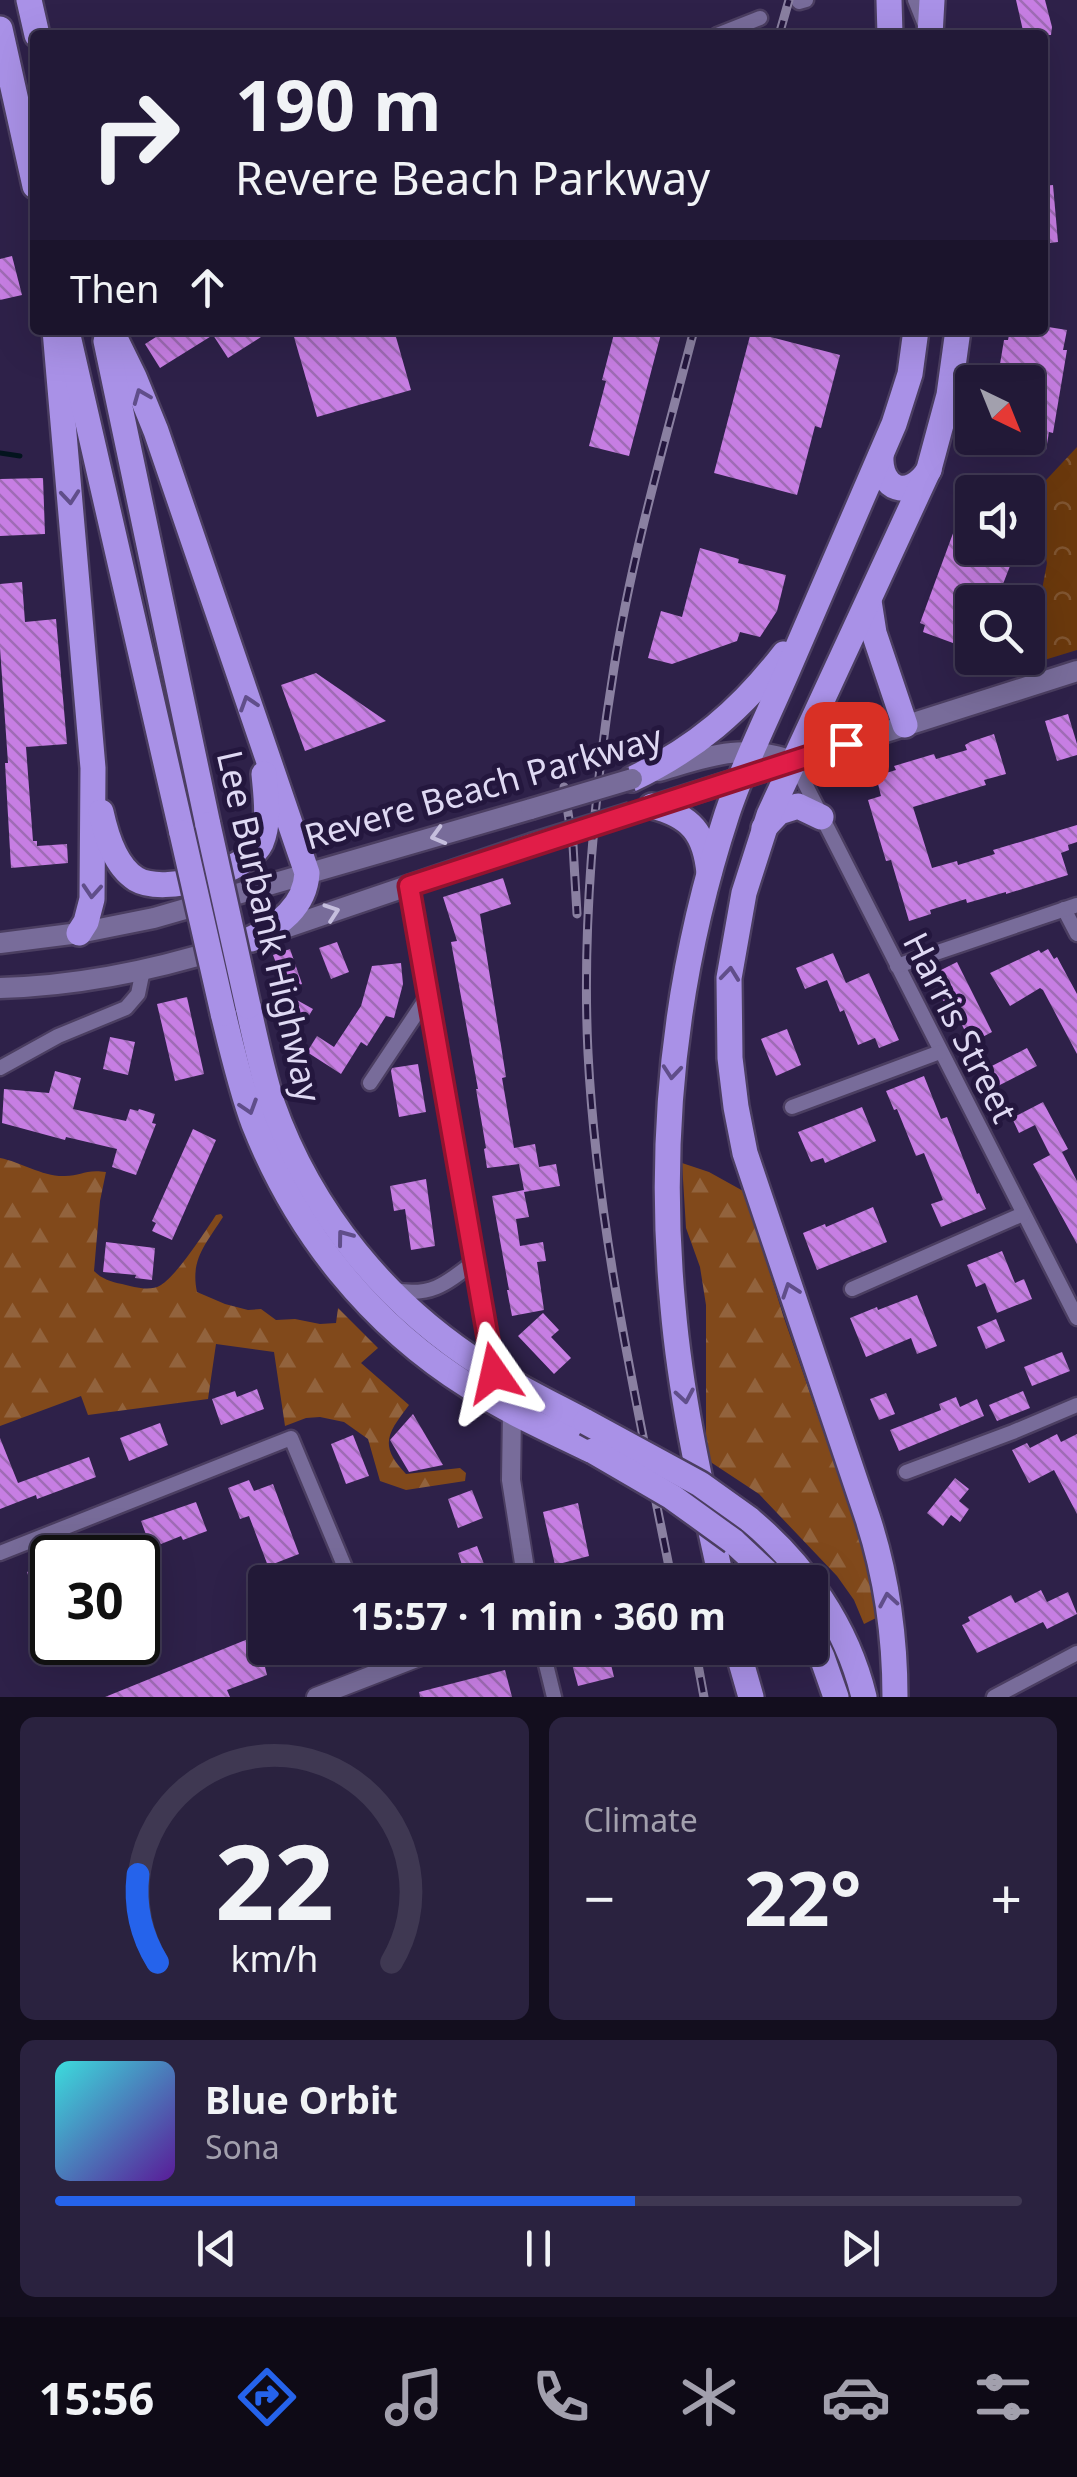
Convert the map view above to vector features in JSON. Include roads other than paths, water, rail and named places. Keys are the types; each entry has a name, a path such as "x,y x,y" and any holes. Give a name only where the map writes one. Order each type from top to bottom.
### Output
{"highway":[{"path":"29,0 36,30"},
{"path":"889,0 890,30"},
{"path":"929,30 932,0"},
{"path":"0,29 4,66 30,167"},
{"path":"55,335 93,768 92,899 86,922 78,933"},
{"name":"Lee Burbank Highway","path":"68,335 182,832 236,1010 290,1147 330,1218 385,1287 435,1332 494,1373 700,1484 749,1518 784,1550 823,1601 848,1647 864,1697"},
{"name":"Lee Burbank Highway","path":"108,335 208,825 236,1010 244,1095 290,1200 326,1255 368,1305 417,1350 512,1412 672,1497 733,1541 759,1565"},
{"path":"110,335 134,377 156,431 308,873 302,896 292,912 251,939"},
{"path":"719,1565 681,1374 673,1308 667,1146 674,1050 690,952 728,810 881,455 904,394 915,335"},
{"path":"895,1697 891,1616 880,1561 742,1138 729,1042 730,978 740,912 764,828 930,469 950,395 957,335"},
{"path":"881,455 882,472 897,488 916,486 930,469"},
{"path":"869,598 874,633 905,725"},
{"path":"632,780 675,756 735,711 770,673 812,613"},
{"path":"93,768 103,820 120,862 138,880 170,886 236,866 258,847 266,827 267,810 261,743"},
{"path":"764,828 779,812 798,806 821,816"},
{"path":"642,810 678,814 693,826 704,847 709,873"},
{"path":"743,1665 751,1697"},
{"path":"825,1665 836,1697"}],"main road":[{"path":"793,762 1077,671"},
{"name":"Revere Beach Parkway","path":"0,943 154,918 724,754 753,751 793,762"},
{"name":"Revere Beach Parkway","path":"0,988 80,981 192,958 531,844 793,762"}],"street":[{"path":"916,0 927,30"},
{"path":"730,30 760,18"},
{"name":"Harris Street","path":"793,762 1077,1318"},
{"path":"409,886 494,1373"},
{"path":"897,966 1070,907 1077,934"},
{"path":"0,1068 58,1036 126,1008 138,994 144,970"},
{"path":"370,1083 428,996"},
{"path":"792,1107 940,1052"},
{"path":"852,1289 1023,1214"},
{"path":"385,1287 428,1291 448,1282 474,1262"},
{"path":"906,1472 1077,1404"},
{"path":"512,1412 512,1490 524,1565"},
{"path":"0,1553 292,1438 345,1565"},
{"path":"994,1696 1077,1653"},
{"path":"386,1665 388,1669"},
{"path":"316,1697 337,1693 398,1665"},
{"path":"546,1665 554,1697"}],"waterway":[{"path":"0,453 20,456"}],"railway":[{"path":"780,30 789,0"},
{"path":"669,1565 621,1319 600,1186 588,1053 587,958 595,811 621,625 693,335"},
{"path":"564,787 573,845 577,914"},
{"path":"698,1665 704,1697"}]}
